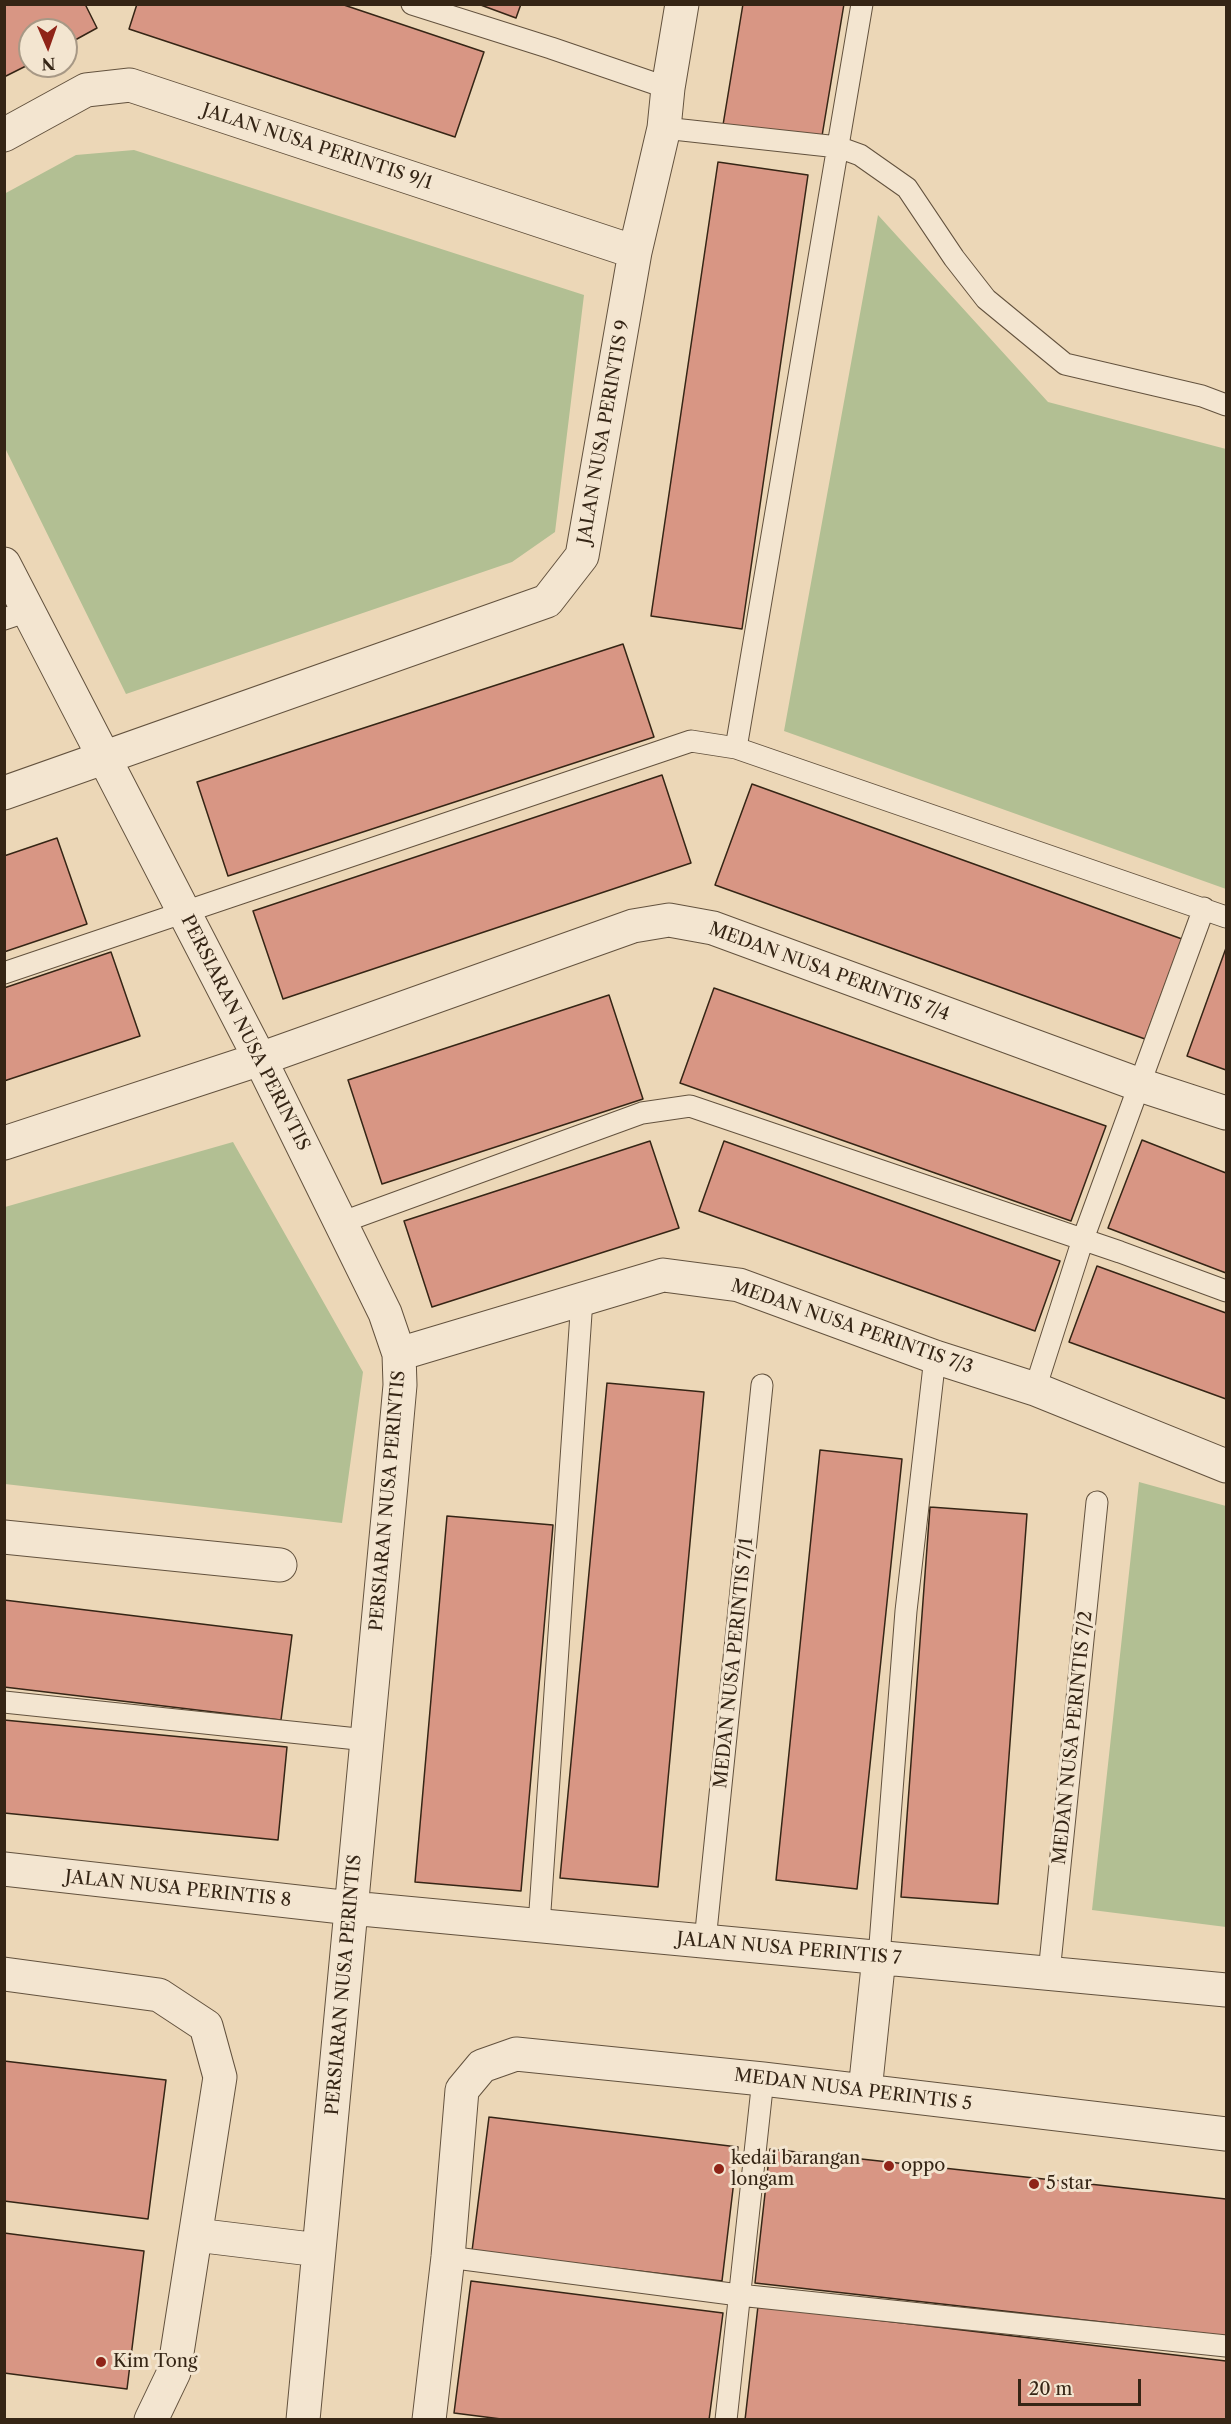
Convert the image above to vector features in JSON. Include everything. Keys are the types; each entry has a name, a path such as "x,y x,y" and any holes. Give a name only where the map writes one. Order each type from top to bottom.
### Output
{"street":[{"name":"JALAN NUSA PERINTIS 9","path":"4,793 547,601 582,556 635,252 664,128 682,4"},
{"name":"JALAN NUSA PERINTIS 9/1","path":"4,135 87,90 130,85 635,252"},
{"name":"PERSIARAN NUSA PERINTIS","path":"4,564 16,615 105,759 260,1059 385,1313 399,1354 399,1396 303,2420"},
{"name":"MEDAN NUSA PERINTIS 7/4","path":"4,1143 260,1059 633,926 669,920 713,928 1140,1085 1227,1113"},
{"name":"MEDAN NUSA PERINTIS 7/3","path":"399,1354 663,1275 739,1286 935,1357 1035,1389 1227,1466"},
{"path":"4,1537 280,1565"},
{"name":"JALAN NUSA PERINTIS 8","path":"4,1869 351,1908"},
{"name":"JALAN NUSA PERINTIS 7","path":"351,1908 1227,1990"},
{"path":"865,2091 879,1957"},
{"path":"4,1974 159,1995 206,2026 220,2077 174,2372 152,2419"},
{"name":"MEDAN NUSA PERINTIS 5","path":"448,2257 462,2090 482,2066 516,2054 763,2079 1227,2134"},
{"path":"196,2235 319,2250"},
{"path":"429,2420 448,2257"}],"lane":[{"path":"412,4 668,88"},
{"path":"736,748 862,4"},
{"path":"664,128 838,147 860,155 907,188 954,258 986,299 1065,364 1202,396 1227,405"},
{"path":"4,973 691,741 736,748 1227,917"},
{"path":"1035,1389 1083,1239 1204,908"},
{"path":"340,1223 642,1113 690,1106 1083,1239 1227,1292"},
{"path":"539,1925 582,1299"},
{"path":"879,1957 906,1611 935,1357"},
{"name":"MEDAN NUSA PERINTIS 7/1","path":"705,1941 762,1385"},
{"name":"MEDAN NUSA PERINTIS 7/2","path":"1049,1973 1097,1502"},
{"path":"4,1702 367,1740"},
{"path":"726,2420 763,2079"},
{"path":"448,2257 739,2295 1227,2346"}],"green space":[{"path":"134,150 584,295 555,532 512,562 126,694 5,448 4,194 76,155"},
{"path":"878,215 1048,402 1226,449 1226,889 784,731"},
{"path":"233,1142 363,1372 342,1523 5,1484 5,1207"},
{"path":"1139,1482 1226,1506 1226,1927 1092,1910"}],"building":[{"path":"4,4 85,4 97,28 78,38 78,18 18,18 18,70 4,77"},
{"path":"137,4 341,4 484,52 455,137 129,29"},
{"path":"478,4 521,4 516,18"},
{"path":"743,4 844,4 821,142 723,125"},
{"path":"718,162 808,175 742,629 651,616"},
{"path":"623,644 654,737 228,876 197,782"},
{"path":"662,775 691,863 283,999 253,911"},
{"path":"752,784 1182,939 1145,1039 715,885"},
{"path":"57,838 87,924 4,952 4,856"},
{"path":"1226,948 1226,1070 1187,1056"},
{"path":"111,952 140,1036 4,1081 4,988"},
{"path":"714,988 1106,1126 1071,1221 680,1083"},
{"path":"609,995 643,1099 382,1184 348,1080"},
{"path":"1142,1140 1226,1173 1226,1273 1108,1228"},
{"path":"650,1141 679,1228 432,1307 404,1221"},
{"path":"724,1141 1060,1261 1035,1331 699,1211"},
{"path":"1097,1266 1226,1313 1226,1399 1069,1342"},
{"path":"607,1383 704,1392 658,1887 560,1878"},
{"path":"820,1450 902,1459 857,1889 776,1880"},
{"path":"930,1507 1027,1514 998,1904 901,1897"},
{"path":"447,1516 553,1525 521,1891 415,1882"},
{"path":"4,1600 292,1635 281,1720 4,1687"},
{"path":"4,1720 287,1747 278,1840 4,1813"},
{"path":"4,2061 166,2080 148,2219 4,2201"},
{"path":"489,2117 738,2147 722,2281 472,2251"},
{"path":"770,2149 1226,2199 1226,2336 755,2283"},
{"path":"4,2233 144,2251 127,2389 4,2373"},
{"path":"471,2281 723,2313 709,2420 509,2420 454,2413"},
{"path":"758,2306 1226,2361 1226,2420 745,2420"}],"place":[{"name":"oppo","path":"889,2166"},
{"name":"kedai barangan longam","path":"719,2169"},
{"name":"5 star","path":"1034,2184"},
{"name":"Kim Tong","path":"101,2362"}]}
